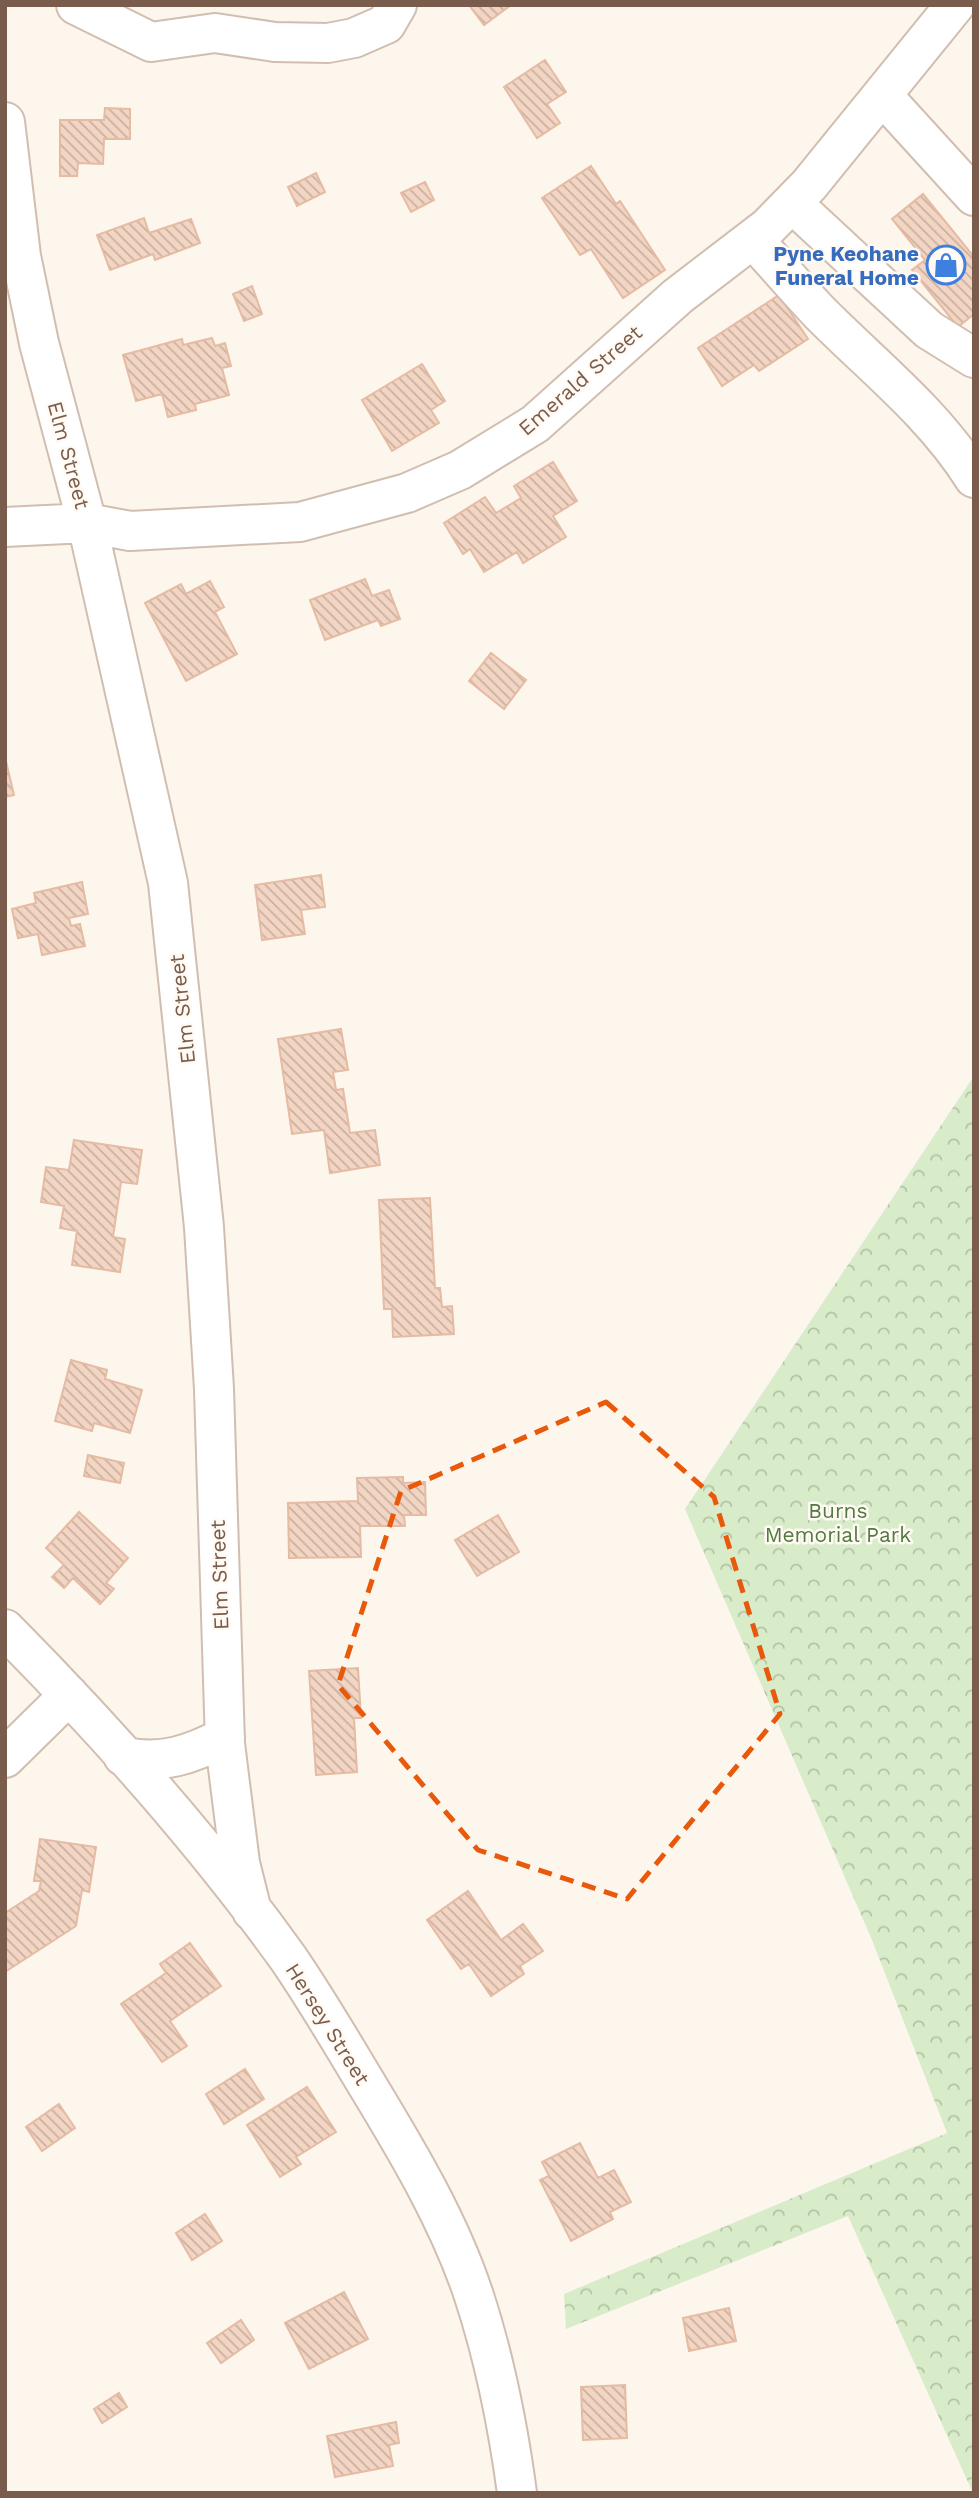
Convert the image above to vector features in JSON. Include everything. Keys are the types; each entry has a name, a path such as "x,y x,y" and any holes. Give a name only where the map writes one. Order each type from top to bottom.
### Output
{"street":[{"path":"76,5 152,42 215,33 275,42 328,43 354,38 386,24 397,5"},
{"name":"Emerald Street","path":"5,527 87,523 130,531 300,522 407,493 460,470 535,424 678,296 753,239 792,203 955,5"},
{"path":"882,94 974,196"},
{"name":"Elm Street","path":"5,122 21,256 39,343 87,523 170,896 204,1227 214,1390 225,1737 232,1818 252,1911"},
{"path":"792,203 929,330 974,358"},
{"path":"753,239 820,313 915,403 960,456 974,478"},
{"name":"Hersey Street","path":"5,1629 123,1756 252,1911 288,1960 395,2130 450,2236 474,2294 493,2365 517,2493"},
{"path":"5,1758 69,1695"},
{"path":"123,1756 155,1761 187,1754 225,1737"}],"highlighted area":[{"path":"606,1402 714,1497 780,1714 627,1899 478,1850 338,1685 401,1491"}],"green space":[{"name":"Burns Memorial Park","path":"974,1076 973,2493 848,2216 566,2329 564,2294 947,2133 872,1940 685,1509"}],"building":[{"path":"469,5 511,5 484,25"},
{"path":"545,60 566,92 547,104 560,123 537,138 504,87"},
{"path":"105,108 130,109 130,139 104,139 103,164 78,163 77,176 60,176 60,120 104,120"},
{"path":"591,166 616,204 620,201 665,270 623,298 591,249 580,255 542,198"},
{"path":"316,173 325,192 297,206 288,187"},
{"path":"425,182 434,200 411,212 401,193"},
{"name":"Pyne Keohane Funeral Home","path":"923,194 974,257 974,314 958,327 912,270 925,260 892,219"},
{"path":"144,218 149,233 191,219 200,243 155,260 153,254 110,270 97,235"},
{"path":"252,286 262,314 244,321 233,294"},
{"path":"779,295 808,339 759,371 754,365 722,386 698,348"},
{"path":"212,338 215,346 225,343 231,366 222,368 229,395 195,404 196,410 168,417 162,394 136,401 123,355 182,339 183,345"},
{"path":"422,364 445,401 431,410 439,423 392,451 362,400"},
{"path":"553,462 577,501 553,516 566,537 523,563 517,552 484,572 470,549 463,554 444,523 485,497 496,513 521,498 514,486"},
{"path":"365,579 372,596 389,590 400,619 381,626 378,620 325,640 310,600"},
{"path":"210,581 224,607 215,612 237,654 186,681 145,603 181,584 186,594"},
{"path":"491,653 526,680 504,709 469,681"},
{"path":"5,757 14,795 5,797"},
{"path":"321,875 325,907 301,910 305,934 262,940 255,885"},
{"path":"82,882 88,914 69,918 71,926 80,924 85,946 42,955 38,934 18,938 12,909 36,903 34,893"},
{"path":"341,1029 348,1070 333,1072 336,1090 343,1089 350,1133 375,1130 380,1165 330,1173 324,1130 292,1134 278,1039"},
{"path":"74,1140 142,1150 137,1184 121,1182 113,1237 125,1239 120,1272 72,1265 77,1231 60,1228 64,1206 41,1202 46,1167 69,1170"},
{"path":"430,1198 435,1288 440,1288 442,1307 452,1306 454,1334 393,1337 392,1309 384,1309 379,1200"},
{"path":"71,1360 107,1370 105,1379 142,1390 130,1433 94,1423 92,1431 55,1421"},
{"path":"88,1455 124,1463 120,1483 84,1476"},
{"path":"403,1477 403,1483 425,1482 426,1515 404,1515 405,1526 360,1526 361,1557 289,1558 288,1503 358,1501 357,1478"},
{"path":"79,1512 128,1558 106,1583 114,1589 100,1604 73,1578 64,1588 52,1577 64,1565 46,1548"},
{"path":"498,1515 519,1552 477,1576 455,1540"},
{"path":"358,1668 361,1718 354,1718 357,1772 316,1775 309,1671"},
{"path":"40,1839 96,1847 89,1892 82,1890 76,1926 5,1972 5,1913 39,1891 41,1881 34,1881"},
{"path":"468,1891 501,1940 523,1924 543,1951 520,1966 524,1974 491,1996 469,1964 461,1969 427,1920"},
{"path":"190,1943 221,1986 170,2021 187,2046 162,2062 121,2004 166,1973 160,1964"},
{"path":"245,2069 264,2099 224,2124 206,2094"},
{"path":"307,2087 336,2132 296,2157 301,2164 280,2177 247,2125"},
{"path":"59,2104 75,2128 42,2151 26,2127"},
{"path":"580,2143 598,2178 614,2170 631,2202 610,2212 613,2219 571,2241 540,2180 549,2176 542,2162"},
{"path":"205,2214 222,2241 192,2260 176,2233"},
{"path":"344,2292 368,2339 309,2369 285,2323"},
{"path":"729,2308 736,2341 689,2351 683,2318"},
{"path":"241,2320 254,2340 221,2363 207,2343"},
{"path":"625,2385 627,2438 583,2440 581,2387"},
{"path":"119,2393 127,2407 102,2423 94,2409"},
{"path":"396,2422 399,2443 389,2445 393,2466 335,2477 327,2436"}],"place":[{"name":"Pyne Keohane Funeral Home","path":"946,265"}]}
